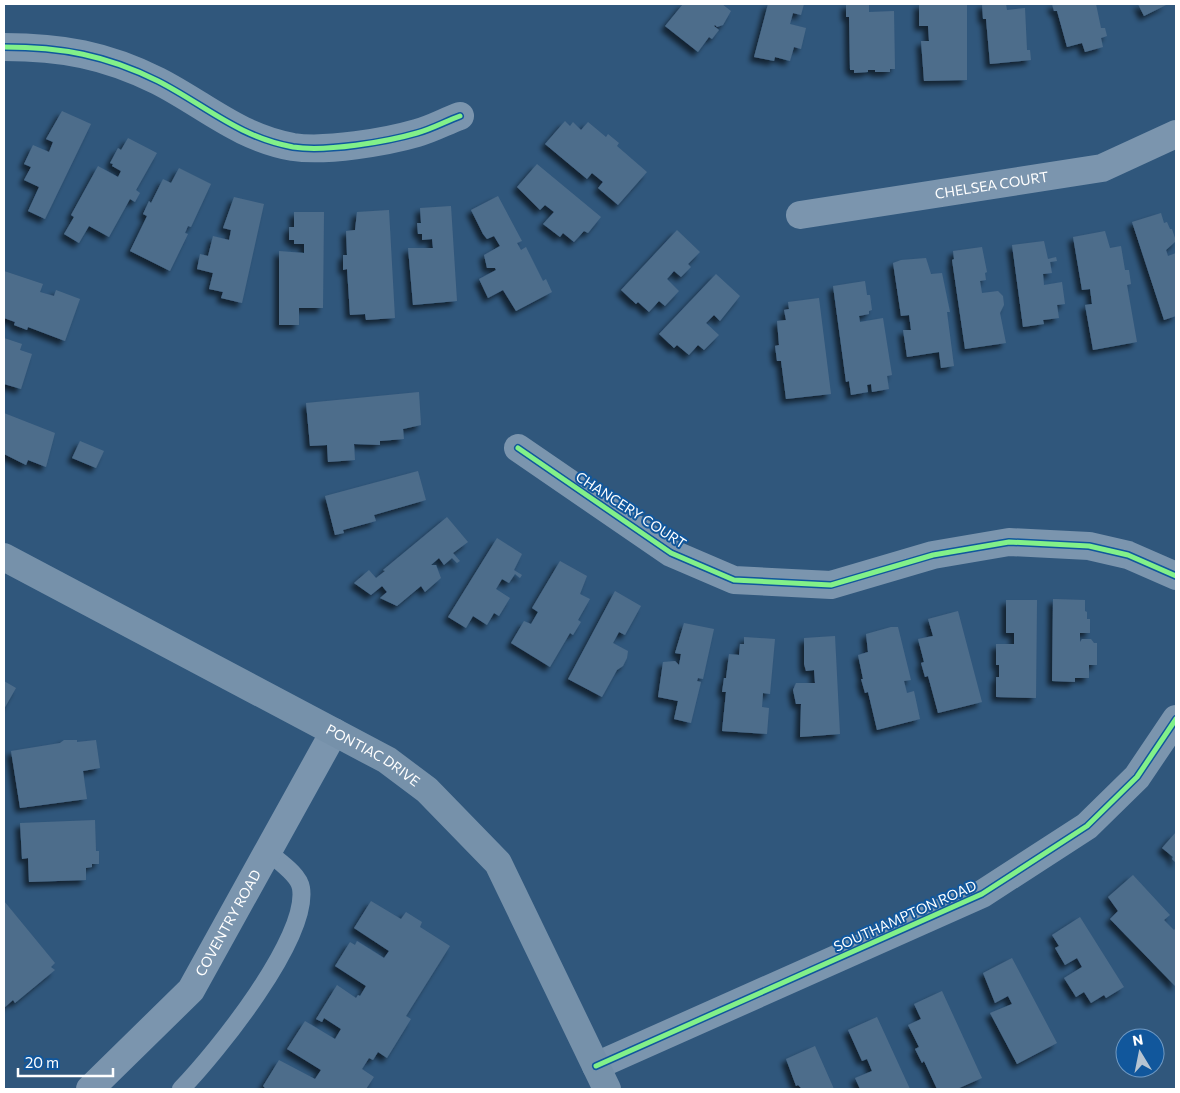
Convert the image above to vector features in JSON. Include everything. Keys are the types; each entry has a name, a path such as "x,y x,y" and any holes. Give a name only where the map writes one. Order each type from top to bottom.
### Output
{"main road":[{"name":"PONTIAC DRIVE","path":"4,557 387,760 427,790 498,863 602,1078"}],"street":[{"path":"4,47 46,47 98,56 158,81 238,130 293,146 332,148 418,133 460,116"},
{"name":"CHELSEA COURT","path":"800,215 1102,168 1176,134"},
{"name":"CHANCERY COURT","path":"518,448 671,552 734,580 831,585 933,555 1009,542 1089,546 1128,556 1176,576"},
{"name":"SOUTHAMPTON ROAD","path":"602,1078 982,894 1087,826 1137,777 1176,719"},
{"name":"COVENTRY ROAD","path":"90,1089 191,990 334,732"}],"lane":[{"path":"182,1089 210,1059 252,1003 282,952 302,904 301,886 293,874 268,852"}],"building":[{"path":"683,4 722,4 731,11 723,25 714,26 719,30 712,39 709,37 698,52 665,26"},
{"path":"768,4 804,4 801,15 793,13 790,24 806,28 801,49 794,47 790,61 775,57 774,61 754,57"},
{"path":"846,4 869,4 869,12 894,11 895,69 890,69 890,72 868,70 868,72 854,73 854,70 850,70 849,17 846,17"},
{"path":"919,4 967,4 967,80 924,81 921,41 929,41 928,26 919,26"},
{"path":"982,4 1006,4 1007,10 1025,8 1027,50 1030,50 1031,60 990,64 986,19 983,19"},
{"path":"1052,4 1096,4 1101,28 1105,28 1107,36 1101,38 1103,47 1085,52 1082,43 1067,47 1057,11 1054,11"},
{"path":"1138,4 1168,4 1144,16"},
{"path":"62,111 91,124 45,219 28,211 39,187 24,180 31,167 24,164 33,145 49,152 53,142 46,139"},
{"path":"565,121 570,126 573,122 581,130 588,122 606,137 608,134 619,143 617,146 647,172 618,205 598,188 603,182 592,173 587,179 545,144"},
{"path":"128,138 157,153 136,190 140,193 135,202 130,199 109,237 89,226 79,243 64,234 74,217 71,215 98,166 118,177 121,171 110,163 118,148 121,150"},
{"path":"537,164 601,217 588,233 584,231 574,242 563,233 560,237 543,224 554,212 545,205 540,210 517,187"},
{"path":"179,168 211,184 191,227 188,226 185,233 188,234 170,271 130,251 147,216 143,214 149,201 151,203 163,179 171,183"},
{"path":"498,196 522,241 517,243 521,250 526,247 543,281 546,279 552,292 516,311 503,290 488,298 479,279 496,270 495,268 487,268 484,255 500,246 494,236 487,239 471,210"},
{"path":"234,197 264,204 242,303 221,298 223,292 209,289 213,273 197,269 200,254 208,256 213,236 229,240 231,230 223,228"},
{"path":"451,206 457,301 413,305 408,248 433,248 432,239 422,240 422,234 418,234 417,223 421,223 420,208"},
{"path":"389,210 395,318 366,320 365,314 350,315 347,269 343,270 343,255 347,255 346,231 355,230 357,212"},
{"path":"294,212 324,212 323,308 299,308 299,325 279,325 279,251 304,253 304,244 294,244 294,240 289,240 289,227 294,227"},
{"path":"1161,213 1164,223 1167,222 1170,229 1172,229 1176,241 1166,250 1168,256 1176,253 1176,316 1164,320 1132,222"},
{"path":"677,230 700,252 688,264 691,267 681,277 674,271 667,279 679,291 665,306 659,301 649,312 638,302 636,304 621,290"},
{"path":"1105,231 1110,248 1121,246 1125,270 1129,270 1131,284 1127,285 1137,342 1093,350 1085,305 1092,304 1090,289 1082,290 1073,237"},
{"path":"1044,241 1048,259 1056,257 1057,261 1050,262 1052,273 1043,274 1044,285 1062,282 1065,304 1057,305 1059,318 1043,320 1044,324 1023,327 1012,245"},
{"path":"982,247 987,272 985,273 986,280 980,281 982,293 998,291 1003,296 1004,305 1000,313 1006,343 965,349 952,260 954,259 953,251"},
{"path":"926,258 931,274 942,273 950,312 947,312 954,366 941,368 939,352 907,357 903,330 911,330 909,315 901,316 893,263 901,260"},
{"path":"4,271 43,284 40,292 54,296 56,290 80,299 65,341 28,327 27,330 14,325 15,322 4,318"},
{"path":"716,274 740,296 720,321 714,315 706,323 719,335 704,350 698,345 689,355 677,345 674,348 659,334"},
{"path":"865,281 867,295 870,295 872,310 869,311 869,314 859,316 860,322 883,318 892,375 887,376 889,389 872,392 871,384 867,385 868,392 851,395 849,381 846,382 833,286"},
{"path":"819,298 831,394 786,399 781,361 777,361 775,346 779,345 777,321 786,320 784,310 789,309 788,302"},
{"path":"4,338 22,344 20,350 32,354 21,389 4,384"},
{"path":"419,392 421,425 403,429 404,439 380,441 380,445 354,444 355,460 328,462 327,445 310,446 306,403"},
{"path":"4,413 55,433 46,467 28,460 26,465 4,454"},
{"path":"80,441 104,451 96,468 72,458"},
{"path":"418,471 426,500 374,515 376,521 343,530 344,533 335,535 325,496"},
{"path":"447,517 468,542 453,553 460,561 457,563 452,558 444,565 439,558 431,565 436,565 441,578 425,592 421,586 397,606 380,598 387,592 382,586 371,595 354,583 369,570 376,578 385,571 383,570"},
{"path":"497,538 522,554 514,570 522,575 520,578 515,574 509,583 502,579 496,589 510,598 499,616 494,613 487,625 473,616 466,628 448,617"},
{"path":"560,561 587,576 580,594 590,599 578,620 581,622 573,635 570,633 550,667 511,643 524,621 531,624 538,612 532,608"},
{"path":"615,591 641,606 625,635 619,632 613,643 628,651 627,658 623,666 617,670 602,697 568,679"},
{"path":"1053,599 1085,600 1087,619 1090,619 1090,633 1080,633 1080,642 1082,639 1091,639 1094,643 1097,643 1097,665 1089,665 1089,678 1075,678 1075,682 1052,681"},
{"path":"1006,600 1037,600 1036,698 996,697 996,677 999,677 999,665 996,665 996,644 1014,644 1014,633 1006,633"},
{"path":"958,611 982,702 938,713 928,676 925,677 921,663 924,662 918,639 933,636 928,619"},
{"path":"684,623 714,629 703,679 698,678 697,681 701,682 691,723 674,719 678,701 658,697 663,662 675,661 679,665 681,654 675,653"},
{"path":"898,627 911,680 904,681 907,693 914,691 920,719 877,730 868,692 865,693 861,679 863,679 858,655 868,652 866,634"},
{"path":"835,636 840,734 800,737 801,704 796,704 793,690 796,683 815,683 814,670 806,671 804,664 804,638"},
{"path":"744,637 775,639 770,694 763,693 762,707 769,708 767,734 722,731 726,692 722,692 729,654 739,655 740,644 744,644"},
{"path":"4,681 16,688 4,709"},
{"path":"64,740 77,740 77,742 96,740 100,768 83,771 87,799 20,808 11,751 60,743"},
{"path":"95,820 96,851 99,851 99,864 92,864 92,867 86,868 86,880 29,882 28,858 22,859 20,823"},
{"path":"1176,832 1176,863 1172,859 1173,857 1162,848"},
{"path":"1133,875 1170,915 1164,920 1174,930 1176,928 1176,987 1110,919 1118,911 1108,897"},
{"path":"4,901 55,963 51,967 55,970 15,1003 13,1000 4,1008"},
{"path":"371,901 401,919 406,912 422,922 420,927 450,946 406,1016 411,1019 387,1058 378,1052 373,1060 369,1058 362,1069 374,1077 366,1089 266,1089 263,1086 279,1060 315,1079 321,1070 287,1049 305,1021 335,1039 341,1029 324,1018 322,1022 316,1019 337,985 356,998 358,995 360,996 366,986 335,966 350,942 355,945 357,941 384,958 389,951 354,928"},
{"path":"1080,917 1124,987 1106,998 1104,995 1091,1003 1084,992 1076,997 1064,978 1082,967 1077,958 1065,965 1055,948 1059,946 1052,935"},
{"path":"1012,958 1057,1043 1017,1064 990,1013 1012,1004 1008,996 995,1003 983,973"},
{"path":"942,991 982,1078 957,1089 937,1089 924,1061 922,1063 915,1049 919,1047 908,1025 921,1019 914,1004"},
{"path":"877,1017 910,1089 860,1089 855,1078 872,1071 867,1059 862,1061 848,1030"},
{"path":"815,1046 834,1089 802,1089 798,1085 796,1086 786,1059"}],"cycle path":[{"path":"4,47 64,51 83,54 120,65 158,81 255,136 293,147 339,147 389,140 423,131 460,116"},
{"path":"518,448 671,553 734,580 831,585 933,555 1009,542 1089,546 1128,555 1176,576"},
{"path":"596,1066 982,894 1087,826 1137,777 1176,719"}]}
